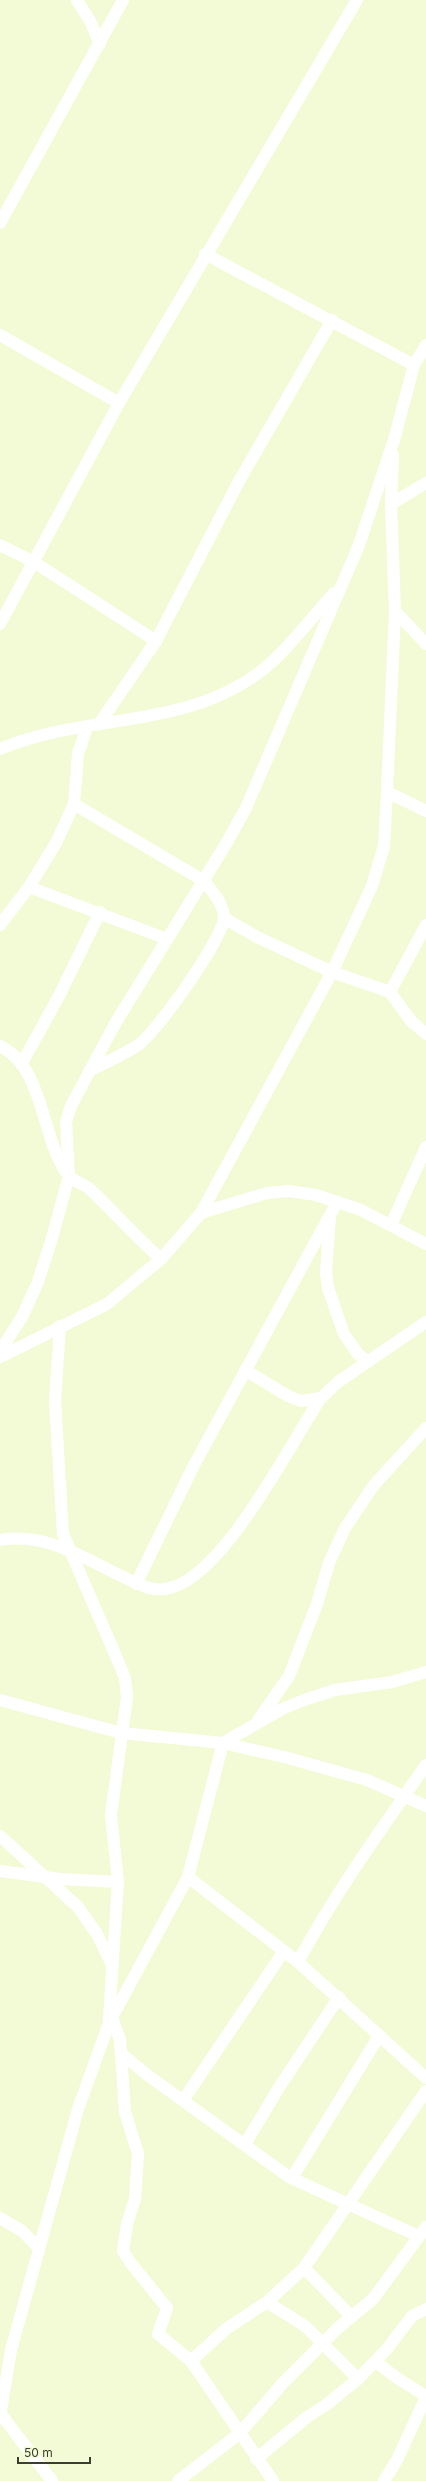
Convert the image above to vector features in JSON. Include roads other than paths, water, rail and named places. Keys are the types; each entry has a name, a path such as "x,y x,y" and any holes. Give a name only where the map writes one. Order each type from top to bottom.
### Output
{"street":[{"path":"77,0 87,15 100,44"},
{"path":"0,223 123,0"},
{"path":"0,624 119,403 205,254 273,145 357,0"},
{"path":"205,254 332,320 414,365"},
{"path":"0,925 29,887 56,843 74,804 78,754 93,726 156,641 238,483 332,320"},
{"path":"0,335 119,403"},
{"path":"0,1351 22,1317 38,1282 69,1176 66,1122 71,1106 116,1022 204,881 246,808 359,545 394,440 414,365 426,345"},
{"path":"0,1357 107,1304 161,1259 201,1213 332,972 372,886 384,846 387,792 395,611 391,504 394,440"},
{"path":"391,504 426,483"},
{"path":"0,545 34,562 156,641"},
{"path":"0,749 25,738 166,711 229,692 258,674 300,631 341,584"},
{"path":"395,611 426,644"},
{"path":"387,792 426,811"},
{"path":"74,804 204,881 218,901 224,918 220,929 188,985 148,1036 138,1045 89,1071"},
{"path":"29,887 100,912 167,939"},
{"path":"22,1063 59,996 100,912"},
{"path":"224,918 257,937 332,972 390,992 411,1021 426,1034"},
{"path":"390,992 426,925"},
{"path":"0,1046 22,1063 35,1088 54,1150 69,1176 89,1188 130,1232 161,1259"},
{"path":"390,1225 426,1147"},
{"path":"201,1213 267,1193 289,1191 361,1210 426,1244"},
{"path":"331,1202 326,1273 328,1288 344,1334 358,1354 368,1362"},
{"path":"136,1584 193,1467 245,1370 331,1202"},
{"path":"0,1540 31,1538 52,1542 136,1584 149,1588 165,1589 182,1582 203,1567 238,1531 321,1398 338,1382 426,1322"},
{"path":"60,1326 55,1401 60,1518 68,1550 92,1597 125,1678 127,1697 111,1816 118,1882 110,2020 117,2028 121,2053 125,2112 138,2154 135,2199 127,2224 123,2251 167,2308 158,2334 191,2361 224,2406 256,2459 273,2481"},
{"path":"245,1370 288,1396 302,1401 321,1398"},
{"path":"255,1723 289,1676 317,1604 335,1547 345,1528 374,1485 426,1428"},
{"path":"0,2417 11,2350 38,2247 78,2109 110,2020 188,1877 222,1743 282,1709 336,1690 392,1682 426,1672"},
{"path":"0,1700 121,1733 222,1743 367,1780 426,1806"},
{"path":"298,1962 327,1908 370,1842 426,1765"},
{"path":"0,1836 78,1907 97,1934 112,1966"},
{"path":"0,1871 44,1877 118,1882"},
{"path":"188,1877 298,1962 339,1997 379,2036 426,2078"},
{"path":"184,2099 284,1951"},
{"path":"245,2144 280,2086 339,1997"},
{"path":"292,2178 379,2036"},
{"path":"121,2053 146,2074 184,2099 292,2178 348,2203 422,2232 379,2292 322,2344 282,2384 240,2433 178,2481"},
{"path":"191,2361 226,2329 267,2302 304,2268 426,2091"},
{"path":"0,2218 22,2231 38,2247"},
{"path":"304,2268 352,2316"},
{"path":"267,2302 305,2326 358,2379"},
{"path":"256,2459 307,2416 326,2405 358,2379 376,2362 412,2316 426,2309"},
{"path":"376,2362 426,2397 397,2460 384,2481"},
{"path":"0,2413 52,2481"}]}
